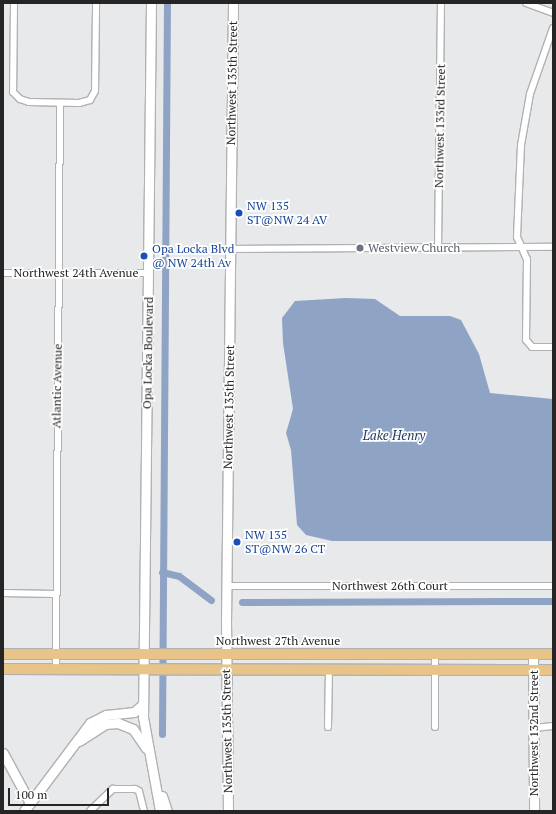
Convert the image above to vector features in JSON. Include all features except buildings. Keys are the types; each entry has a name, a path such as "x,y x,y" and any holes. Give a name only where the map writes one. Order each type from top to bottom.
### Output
{"main road":[{"name":"Opa Locka Boulevard","path":"151,3 148,654 143,704 152,777 160,811"},
{"name":"Northwest 135th Street","path":"228,811 226,654 233,3"},
{"name":"Northwest 27th Avenue","path":"3,654 553,654"},
{"name":"Northwest 132nd Street","path":"534,654 534,811"},
{"path":"3,669 553,670"},
{"path":"3,753 29,808 84,730 98,718 106,715 134,712 143,704"},
{"path":"76,743 105,724 118,723 133,730 148,750"},
{"path":"152,777 158,783 167,811"}],"street":[{"path":"14,3 13,92 20,100 29,102 60,103 79,103 90,100 95,90 96,3"},
{"name":"Northwest 133rd Street","path":"438,248 441,3"},
{"path":"526,3 553,13"},
{"path":"553,28 530,94 521,145 517,237 527,259 526,338 528,344 534,347 553,347"},
{"name":"Atlantic Avenue","path":"56,669 55,594 60,103"},
{"path":"230,249 553,247"},
{"name":"Northwest 24th Avenue","path":"3,273 149,273"},
{"name":"Northwest 26th Court","path":"227,586 553,586"},
{"path":"3,593 55,594"},
{"path":"435,654 435,727"},
{"path":"328,727 329,670"},
{"path":"534,728 553,726"},
{"path":"91,809 113,789 135,789 139,790 144,811"}],"water":[{"name":"Lake Henry","path":"346,298 375,299 400,316 450,316 461,320 479,354 490,393 553,399 553,541 332,541 306,535 297,525 291,450 286,433 293,409 283,343 282,318 295,301"}],"waterway":[{"path":"162,734 167,3"},
{"path":"162,572 179,576 211,600"},
{"path":"242,602 553,601"}],"place":[{"name":"NW 135 ST@NW 24 AV","path":"239,213"},
{"name":"Westview Church","path":"360,248"},
{"name":"Opa Locka Blvd @ NW 24th Av","path":"144,256"},
{"name":"NW 135 ST@NW 26 CT","path":"237,542"}]}
